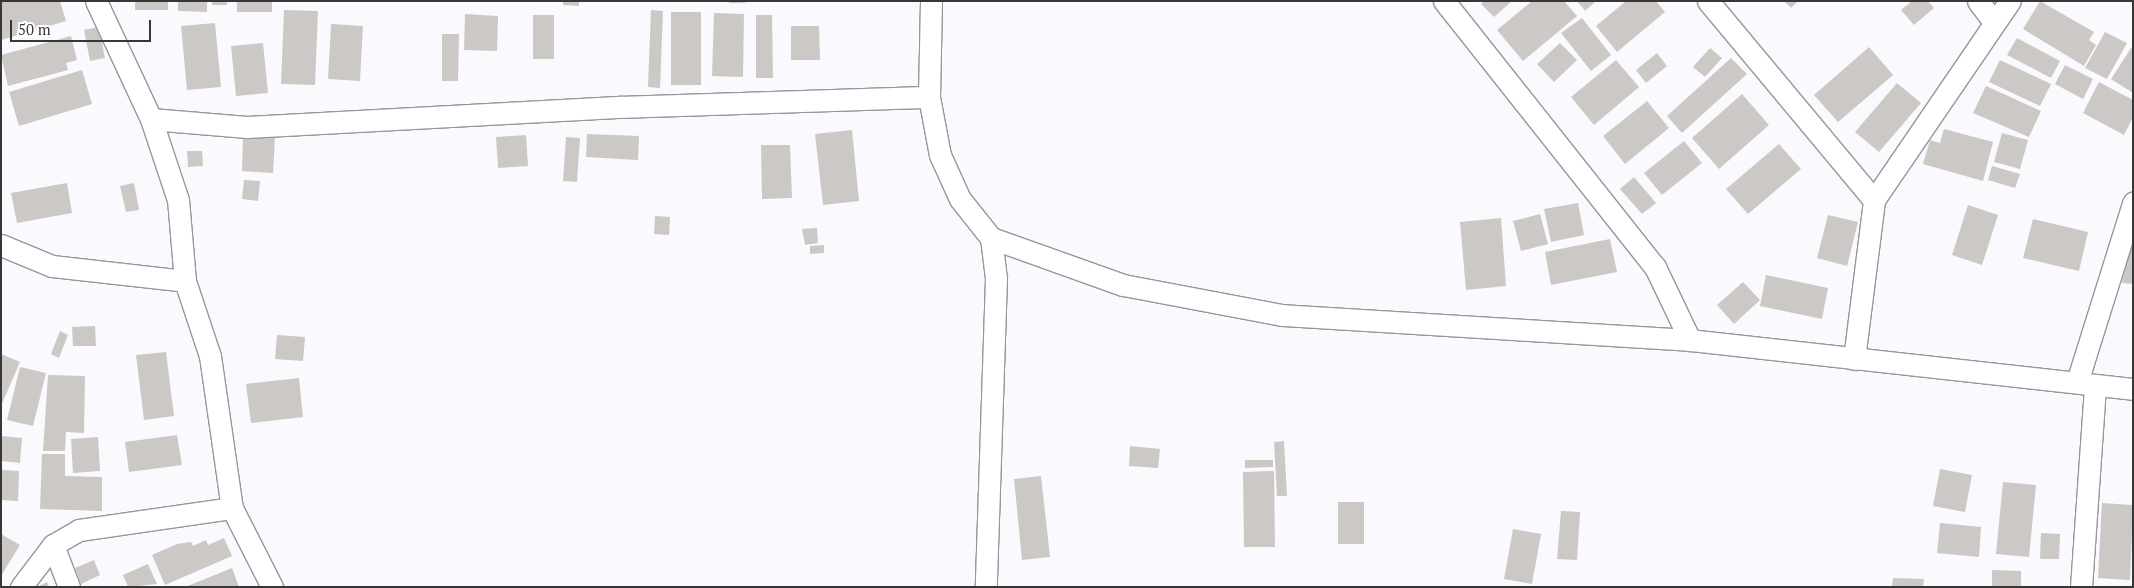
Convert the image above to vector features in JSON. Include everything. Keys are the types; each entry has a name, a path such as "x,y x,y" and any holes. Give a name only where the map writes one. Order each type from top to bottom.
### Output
{"street":[{"path":"96,1 151,119 178,200 186,281 210,356 232,508 272,587"},
{"path":"931,1 929,97 944,164 960,199 990,238 996,278 986,587"},
{"path":"1444,1 1655,266 1690,340"},
{"path":"1708,1 1874,200"},
{"path":"1978,1 1994,22"},
{"path":"1854,359 1874,200 2010,1"},
{"path":"151,119 247,127 621,106 929,97"},
{"path":"2081,587 2086,384 2133,203"},
{"path":"990,238 1123,285 1282,316 1690,340 2133,389"},
{"path":"1,245 52,266 186,281"},
{"path":"20,587 53,545 79,530 232,508"},
{"path":"53,545 69,587"}],"building":[{"path":"1,1 60,1 66,21 1,40"},
{"path":"135,1 168,1 168,10 135,10"},
{"path":"178,1 207,1 207,12 178,11"},
{"path":"212,1 227,1 227,5 212,5"},
{"path":"237,1 272,1 272,12 237,12"},
{"path":"563,1 579,1 579,6 563,5"},
{"path":"729,1 745,1 745,3 729,3"},
{"path":"1484,1 1512,1 1494,17 1481,4"},
{"path":"1532,1 1564,1 1577,16 1523,61 1497,30"},
{"path":"1577,1 1596,1 1585,11"},
{"path":"1626,1 1656,1 1665,12 1617,52 1596,26"},
{"path":"1784,1 1798,1 1791,8"},
{"path":"1912,1 1928,1 1934,8 1914,25 1901,10"},
{"path":"2040,1 2094,32 2089,40 2096,45 2084,66 2023,29"},
{"path":"284,10 318,11 315,85 281,84"},
{"path":"651,10 663,11 660,88 648,87"},
{"path":"671,12 701,12 701,85 671,85"},
{"path":"714,13 744,14 743,77 712,76"},
{"path":"465,14 498,16 497,51 464,50"},
{"path":"533,15 554,15 554,59 533,59"},
{"path":"756,15 772,15 773,78 756,78"},
{"path":"1582,18 1611,55 1591,71 1561,33"},
{"path":"215,23 221,87 187,90 181,26"},
{"path":"331,24 363,26 360,81 328,79"},
{"path":"791,26 819,26 820,60 791,60"},
{"path":"99,27 105,58 90,61 84,30"},
{"path":"2105,32 2127,43 2107,79 2085,68"},
{"path":"442,34 459,34 458,81 442,81"},
{"path":"71,36 77,60 66,63 68,70 8,86 1,55"},
{"path":"2017,38 2060,61 2051,78 2007,55"},
{"path":"263,43 268,93 236,96 231,46"},
{"path":"1560,43 1577,60 1554,82 1537,64"},
{"path":"2133,45 2133,93 2111,79"},
{"path":"1869,47 1893,75 1838,122 1814,95"},
{"path":"1710,48 1722,58 1705,77 1693,67"},
{"path":"1657,53 1667,66 1646,83 1636,70"},
{"path":"1731,58 1747,74 1682,133 1667,116"},
{"path":"1616,60 1639,87 1594,125 1571,97"},
{"path":"2000,60 2051,84 2040,106 1989,82"},
{"path":"2065,65 2093,79 2083,99 2055,84"},
{"path":"82,70 92,104 19,126 9,92"},
{"path":"2099,82 2133,100 2133,117 2124,135 2083,113"},
{"path":"1897,83 1921,103 1879,152 1855,132"},
{"path":"1986,86 2041,111 2029,137 1973,113"},
{"path":"1742,94 1769,125 1719,169 1692,138"},
{"path":"1647,101 1669,128 1625,164 1603,136"},
{"path":"1944,129 1993,142 1983,181 1923,164 1930,140 1940,143"},
{"path":"852,130 859,201 823,205 815,134"},
{"path":"2002,133 2028,140 2020,169 1994,162"},
{"path":"587,134 639,136 638,160 586,157"},
{"path":"526,135 528,166 498,168 496,137"},
{"path":"243,136 275,137 273,173 242,171"},
{"path":"566,137 580,138 577,182 563,181"},
{"path":"1684,141 1702,163 1662,195 1644,173"},
{"path":"1779,144 1801,169 1748,214 1726,189"},
{"path":"761,145 790,145 792,198 762,199"},
{"path":"187,151 202,151 203,166 188,167"},
{"path":"1992,166 2020,174 2015,188 1988,180"},
{"path":"1634,177 1656,203 1642,214 1620,189"},
{"path":"244,180 260,181 258,201 242,199"},
{"path":"67,183 72,213 17,223 11,193"},
{"path":"134,183 139,210 126,212 120,186"},
{"path":"1578,203 1584,235 1551,242 1544,209"},
{"path":"1968,205 1998,215 1982,265 1952,255"},
{"path":"1540,214 1548,244 1521,251 1513,221"},
{"path":"1828,215 1858,222 1847,266 1817,258"},
{"path":"655,216 670,217 669,235 654,234"},
{"path":"1501,218 1506,286 1466,290 1460,222"},
{"path":"2033,219 2088,232 2079,271 2023,258"},
{"path":"817,228 818,243 805,245 802,229"},
{"path":"2127,237 2133,237 2133,284 2122,283"},
{"path":"1610,239 1617,272 1551,285 1545,252"},
{"path":"824,245 824,253 810,254 810,246"},
{"path":"1766,275 1828,288 1822,319 1760,306"},
{"path":"1743,282 1760,300 1734,324 1717,305"},
{"path":"95,326 96,346 73,346 72,327"},
{"path":"60,331 68,335 59,358 51,354"},
{"path":"277,335 305,337 303,361 275,359"},
{"path":"166,352 174,416 144,420 136,355"},
{"path":"1,354 20,362 1,406"},
{"path":"20,367 46,373 33,426 7,420"},
{"path":"48,375 85,376 84,433 66,432 65,451 43,451"},
{"path":"299,378 303,417 251,423 246,384"},
{"path":"177,435 182,465 129,472 125,442"},
{"path":"1,436 22,438 20,463 1,461"},
{"path":"98,437 100,471 73,473 71,439"},
{"path":"1284,441 1287,496 1277,496 1274,442"},
{"path":"1130,446 1160,449 1158,468 1129,466"},
{"path":"42,454 65,454 65,476 102,477 102,511 40,509"},
{"path":"1245,460 1273,460 1273,467 1245,468"},
{"path":"1940,469 1972,475 1965,512 1933,506"},
{"path":"1,470 19,471 18,501 1,500"},
{"path":"1274,471 1275,547 1244,547 1243,472"},
{"path":"1041,476 1050,557 1022,560 1014,479"},
{"path":"2003,482 2036,485 2029,557 1996,554"},
{"path":"1338,502 1364,502 1364,544 1338,544"},
{"path":"2102,503 2133,505 2130,580 2098,578"},
{"path":"1561,511 1580,512 1577,560 1557,559"},
{"path":"1940,523 1981,527 1979,557 1937,553"},
{"path":"1513,529 1541,534 1532,584 1504,579"},
{"path":"2041,533 2060,534 2059,559 2040,559"},
{"path":"1,534 20,545 1,576"},
{"path":"224,538 232,556 165,585 152,555 177,544 191,542 193,546 206,540 208,545"},
{"path":"94,560 100,575 81,584 75,568"},
{"path":"148,564 157,584 128,587 123,575"},
{"path":"232,568 239,587 185,587"},
{"path":"1992,570 2021,571 2021,587 1992,587"},
{"path":"1893,578 1924,579 1923,587 1892,587"},
{"path":"47,582 49,587 37,587"}]}
